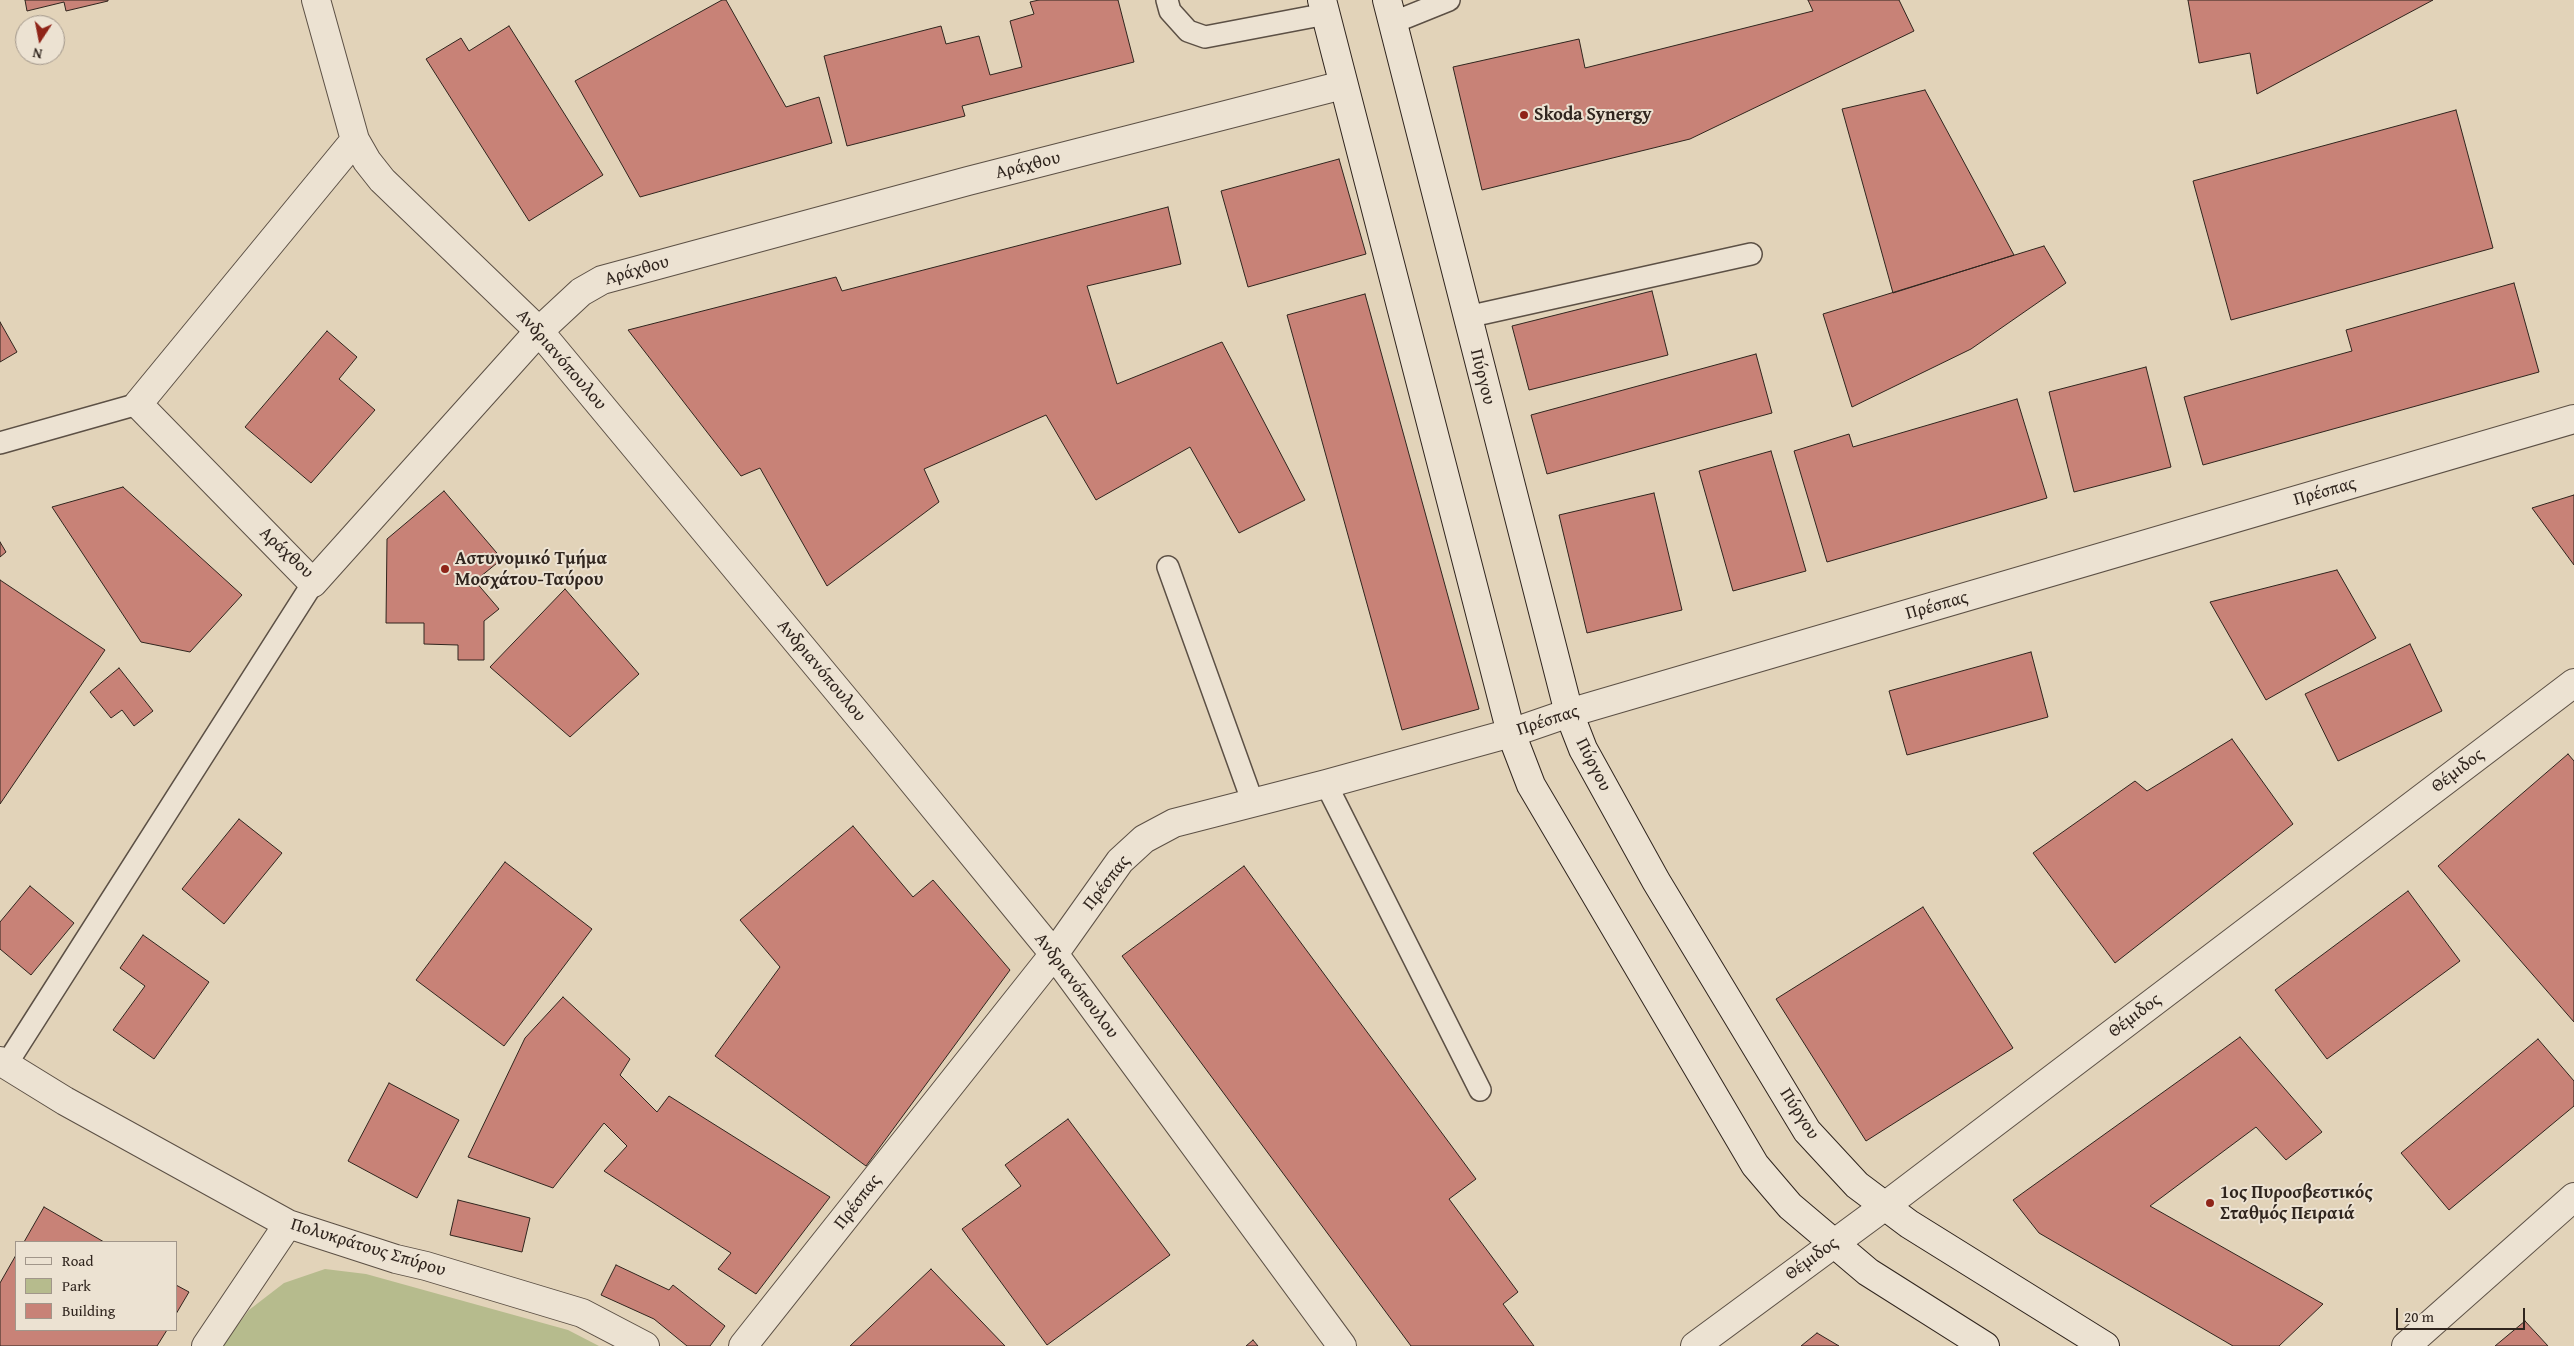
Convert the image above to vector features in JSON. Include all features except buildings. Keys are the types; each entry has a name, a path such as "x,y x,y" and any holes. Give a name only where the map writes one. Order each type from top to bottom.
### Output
{"street":[{"name":"Ανδριανόπουλου","path":"316,0 355,140 382,180 539,330 1054,954 1342,1346"},
{"path":"1324,7 1511,732 1531,785 1755,1165 1790,1206 1868,1272 1985,1346"},
{"name":"Πύργου","path":"1390,11 1569,713 1583,749 1656,881 1807,1131 1857,1185 1908,1224 2105,1346"},
{"name":"Αράχθου","path":"138,404 313,583 539,330 581,292 602,280 968,181 1343,85"},
{"path":"138,404 355,140"},
{"name":"Πρέσπας","path":"743,1346 1054,954 1120,862 1144,839 1174,823 1326,784 1511,732 1569,713 2574,419"},
{"name":"Θέμιδος","path":"1695,1346 1885,1206 2574,683"},
{"name":"Πολυκράτους Σπύρου","path":"3,1063 288,1224 396,1259 426,1266 573,1310 645,1346"},
{"path":"2406,1346 2574,1196"},
{"path":"206,1346 288,1224"}],"lane":[{"path":"1167,0 1170,11 1188,31 1205,38 1324,7"},
{"path":"1390,11 1449,0"},
{"path":"1467,317 1751,254"},
{"path":"0,443 138,404"},
{"path":"1168,567 1253,802"},
{"path":"3,1063 313,583"},
{"path":"1326,784 1480,1090"}],"green space":[{"path":"325,1269 366,1274 568,1330 599,1346 222,1346 249,1310 284,1283"}],"place":[{"name":"Skoda Synergy","path":"1524,115"},
{"name":"Αστυνομικό Τμήμα Μοσχάτου-Ταύρου","path":"445,569"},
{"name":"1ος Πυροσβεστικός Σταθμός Πειραιά","path":"2210,1203"}]}
